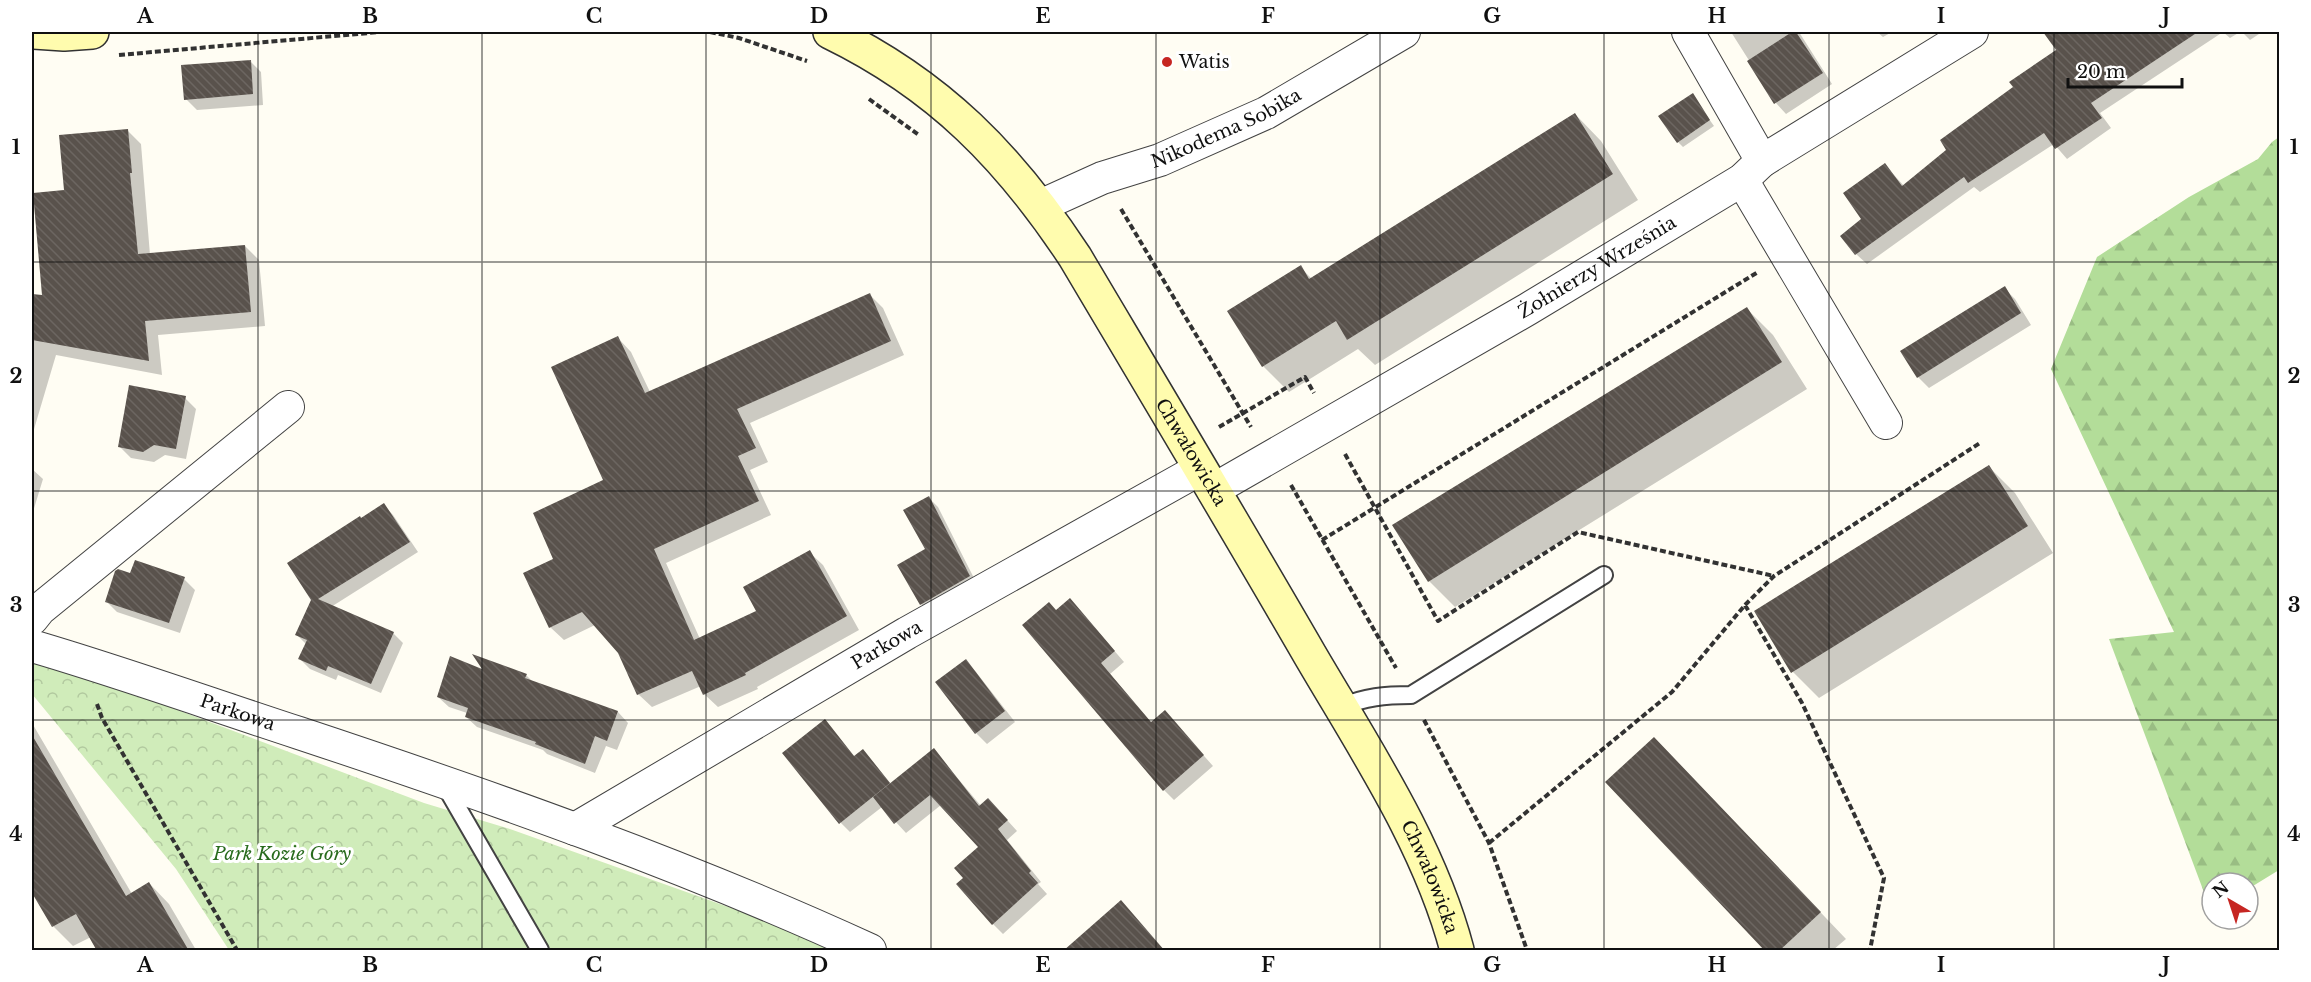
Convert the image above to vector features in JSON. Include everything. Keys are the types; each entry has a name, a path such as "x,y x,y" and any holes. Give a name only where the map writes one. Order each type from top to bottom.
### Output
{"main road":[{"path":"34,32 64,34 92,32"},
{"name":"Chwałowicka","path":"830,32 897,68 946,105 998,156 1040,206 1075,257 1341,707 1410,831 1431,877 1457,951"}],"street":[{"name":"Nikodema Sobika","path":"1040,206 1102,178 1160,160 1266,113 1404,32"},
{"path":"1688,32 1752,170 1786,255 1886,423"},
{"name":"Żołnierzy Września","path":"1207,480 1272,456 1528,309 1972,32"},
{"path":"32,619 40,609 288,407"},
{"name":"Parkowa","path":"575,829 907,633 1207,480"},
{"name":"Parkowa","path":"32,646 442,780 575,829 808,922 870,951"}],"lane":[{"path":"1341,707 1359,699 1380,695 1411,695 1604,575"},
{"path":"442,780 540,951"}],"path":[{"path":"113,55 338,33 380,32"},
{"path":"710,32 739,38 814,64"},
{"path":"862,94 920,136"},
{"path":"1102,178 1244,413 1286,475 1411,695 1489,843 1527,951"},
{"path":"1322,540 1786,255"},
{"path":"1216,429 1305,376 1317,397"},
{"path":"1489,843 1672,692 1745,605 1774,576 1980,443"},
{"path":"1376,507 1438,621 1578,532 1774,576"},
{"path":"1745,605 1802,703 1884,878 1870,951"},
{"path":"93,695 102,718 237,951"}],"green space":[{"path":"2279,137 2279,870 2260,882 2260,871 2200,871 2200,882 2109,639 2174,632 2051,369 2097,257 2189,197 2258,159"},
{"name":"Park Kozie Góry","path":"32,655 424,803 510,829 801,933 836,950 229,950 176,869 32,694"}],"building":[{"path":"1792,32 1796,32 1823,73 1774,104 1747,61"},
{"path":"2043,32 2198,32 2091,103 2102,118 2055,149 2044,133 1968,183 1964,177 1855,255 1840,236 1861,219 1843,193 1885,163 1902,186 1946,150 1940,140 2013,87 2009,82 2056,50"},
{"path":"251,60 253,94 184,100 181,65"},
{"path":"1693,93 1710,120 1677,143 1658,116"},
{"path":"1575,113 1613,174 1347,340 1336,321 1262,367 1227,311 1301,265 1309,279"},
{"path":"128,129 138,254 245,245 251,312 145,321 149,361 32,340 32,294 42,295 33,193 64,190 59,135"},
{"path":"2005,286 2021,313 1917,378 1900,351"},
{"path":"870,293 891,341 737,409 756,448 738,456 759,501 654,549 694,640 756,611 743,587 810,550 847,616 745,673 746,675 703,695 692,671 637,695 618,653 582,612 549,628 523,573 553,559 533,513 603,480 551,367 618,336 645,393"},
{"path":"1747,307 1782,362 1428,582 1392,525"},
{"path":"129,385 186,396 176,449 154,445 143,452 118,447"},
{"path":"1989,465 2028,526 1791,673 1754,611"},
{"path":"929,496 970,576 920,605 897,565 925,549 903,510"},
{"path":"384,503 410,542 318,599 394,632 371,684 328,666 326,671 298,659 307,640 295,635 311,600 287,563"},
{"path":"135,560 185,577 169,623 105,602 115,571 118,569 130,573"},
{"path":"1070,598 1115,651 1101,663 1151,722 1165,710 1204,755 1163,791 1022,625 1049,602 1056,610"},
{"path":"472,654 527,674 525,678 618,711 607,741 595,736 585,764 535,744 536,742 465,717 468,708 437,697 450,656 482,669"},
{"path":"966,659 1005,711 975,734 935,682"},
{"path":"825,719 854,756 863,749 890,783 839,824 782,753"},
{"path":"32,735 126,896 149,882 189,951 97,951 76,914 52,927 32,893"},
{"path":"1654,737 1821,912 1779,951 1765,951 1605,782"},
{"path":"934,748 979,806 988,798 1008,820 998,829 1038,883 992,925 956,884 963,878 954,868 978,847 930,795 894,824 873,797"},
{"path":"1121,900 1165,951 1063,951"}],"place":[{"name":"Watis","path":"1167,62"}]}
